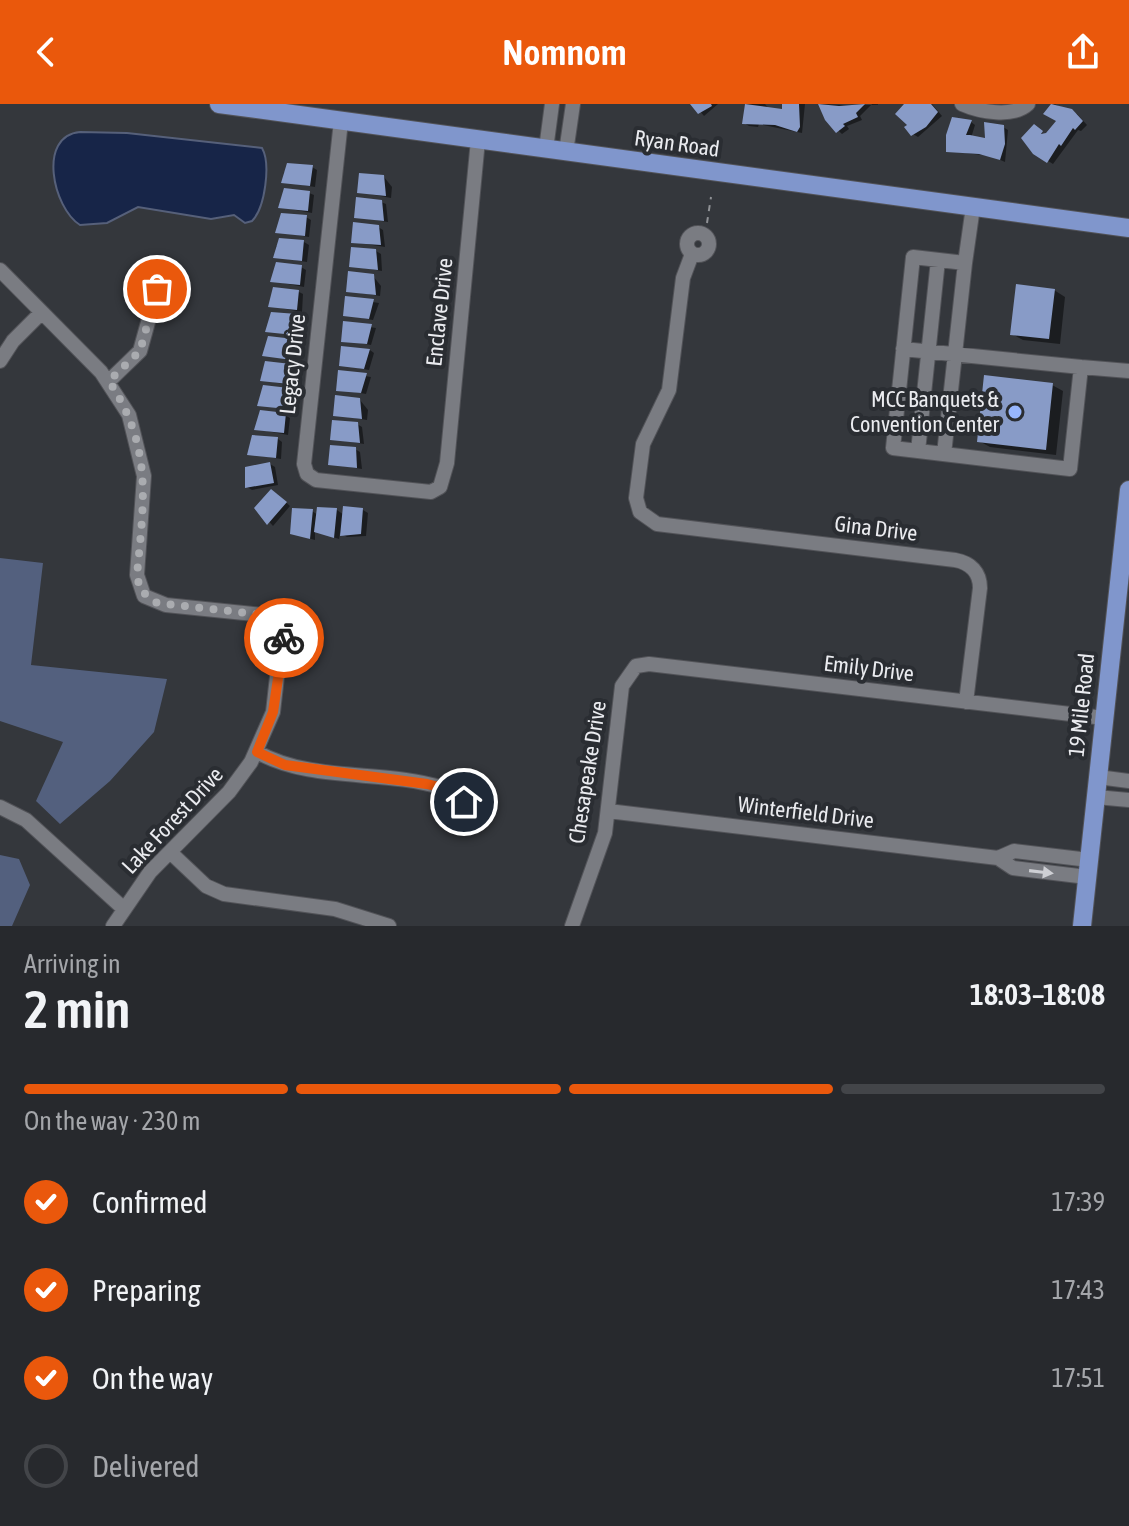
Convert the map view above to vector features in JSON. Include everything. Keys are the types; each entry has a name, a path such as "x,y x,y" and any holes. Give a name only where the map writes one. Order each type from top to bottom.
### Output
{"main road":[{"name":"Ryan Road","path":"219,104 1129,228"},
{"name":"19 Mile Road","path":"1082,926 1129,490"}],"street":[{"path":"546,149 552,104"},
{"path":"566,152 573,104"},
{"path":"962,104 1007,112 1019,111 1028,104"},
{"name":"Legacy Drive","path":"341,121 304,470 316,480 431,492 440,487"},
{"name":"Enclave Drive","path":"440,487 447,463 478,140"},
{"path":"944,454 973,207"},
{"name":"Gina Drive","path":"692,254 683,278 669,390 643,444 636,498 640,512 657,524 955,560 969,565 977,574 980,588 966,702"},
{"path":"965,263 913,257 893,448 1070,469 1081,367"},
{"path":"918,451 938,260"},
{"path":"0,270 109,381 140,351 150,315"},
{"path":"0,361 13,341 41,313"},
{"path":"903,349 1129,371"},
{"name":"Lake Forest Drive","path":"109,381 129,415 143,467 145,491 137,575 140,590 157,603 280,619 284,629 276,697 257,752 229,792 140,884 113,926"},
{"name":"Emily Drive","path":"631,670 649,664 1104,718"},
{"name":"Chesapeake Drive","path":"572,926 602,843 622,686 631,670"},
{"path":"257,752 285,765 443,788"},
{"path":"1098,777 1129,781"},
{"path":"1096,797 1129,800"},
{"path":"0,807 26,820 124,909"},
{"name":"Winterfield Drive","path":"608,811 998,858 1013,868 1088,868"},
{"path":"170,852 206,886 224,894 335,909 389,926"}],"path":[{"path":"707,223 711,197"}],"shaded area":[{"path":"80,132 127,133 262,148 266,175 257,215 245,223 234,215 211,219 138,207 107,223 80,225 70,216 57,189 54,159 58,146 67,136"},
{"path":"0,558 43,563 31,665 167,679 154,732 110,781 60,824 36,801 63,742 0,721"},
{"path":"0,855 19,859 30,885 12,926 0,926"}],"building":[{"path":"690,104 711,104 712,106 698,114"},
{"path":"745,104 782,109 782,104 799,104 800,127 797,132 775,125 742,124"},
{"path":"818,104 865,104 856,113 858,117 843,124 845,126 836,133 825,120"},
{"path":"904,104 931,104 938,112 926,127 911,136 904,127 907,125 895,114"},
{"path":"1051,104 1072,109 1083,121 1075,130 1073,128 1061,146 1059,144 1047,163 1033,154 1021,138 1034,124 1043,131 1041,134 1046,133 1056,121 1043,114"},
{"path":"952,117 972,120 966,135 985,138 984,122 1004,125 1005,144 1000,160 979,154 946,152 946,135"},
{"path":"287,163 313,165 310,186 281,183"},
{"path":"359,173 384,175 386,196 357,193"},
{"path":"284,188 310,191 308,211 278,208"},
{"path":"356,197 382,200 384,221 354,218"},
{"path":"281,213 307,215 305,236 275,233"},
{"path":"353,222 379,225 381,245 351,243"},
{"path":"279,238 304,240 302,261 273,258"},
{"path":"351,247 376,249 378,270 349,267"},
{"path":"276,262 302,265 300,285 270,282"},
{"path":"348,271 374,274 376,295 346,292"},
{"path":"1016,284 1055,289 1049,339 1010,335"},
{"path":"273,287 299,290 297,310 268,307"},
{"path":"345,296 374,299 369,319 343,316"},
{"path":"271,312 297,314 294,335 265,332"},
{"path":"343,321 372,324 367,344 341,342"},
{"path":"268,336 294,339 292,360 262,356"},
{"path":"341,346 370,349 364,369 339,366"},
{"path":"265,361 291,364 289,384 260,381"},
{"path":"338,370 367,373 361,393 336,391"},
{"name":"MCC Banquets & Convention Center","path":"984,375 1053,383 1046,450 977,442"},
{"path":"263,385 289,388 287,409 257,406"},
{"path":"335,395 360,398 362,419 333,416"},
{"path":"260,410 286,413 284,433 254,430"},
{"path":"332,420 358,422 360,443 330,440"},
{"path":"252,435 278,437 276,458 247,455"},
{"path":"330,445 356,447 357,468 328,465"},
{"path":"270,462 274,483 245,488 245,467"},
{"path":"271,489 287,502 267,525 254,508"},
{"path":"343,506 363,508 361,534 340,536"},
{"path":"317,507 337,508 334,538 314,532"},
{"path":"292,508 313,509 310,539 290,534"}],"way so far":[{"path":"157,289 149,289 140,297 139,305 143,312 150,315 140,351 109,381 129,415 139,444 144,476 137,583 144,596 157,603 274,616 283,623 284,638"}],"place":[{"name":"MCC Banquets & Convention Center","path":"1015,412"}],"route":[{"path":"284,638 273,712 257,752 285,765 415,781 443,788 445,801 452,805 464,802"}]}
